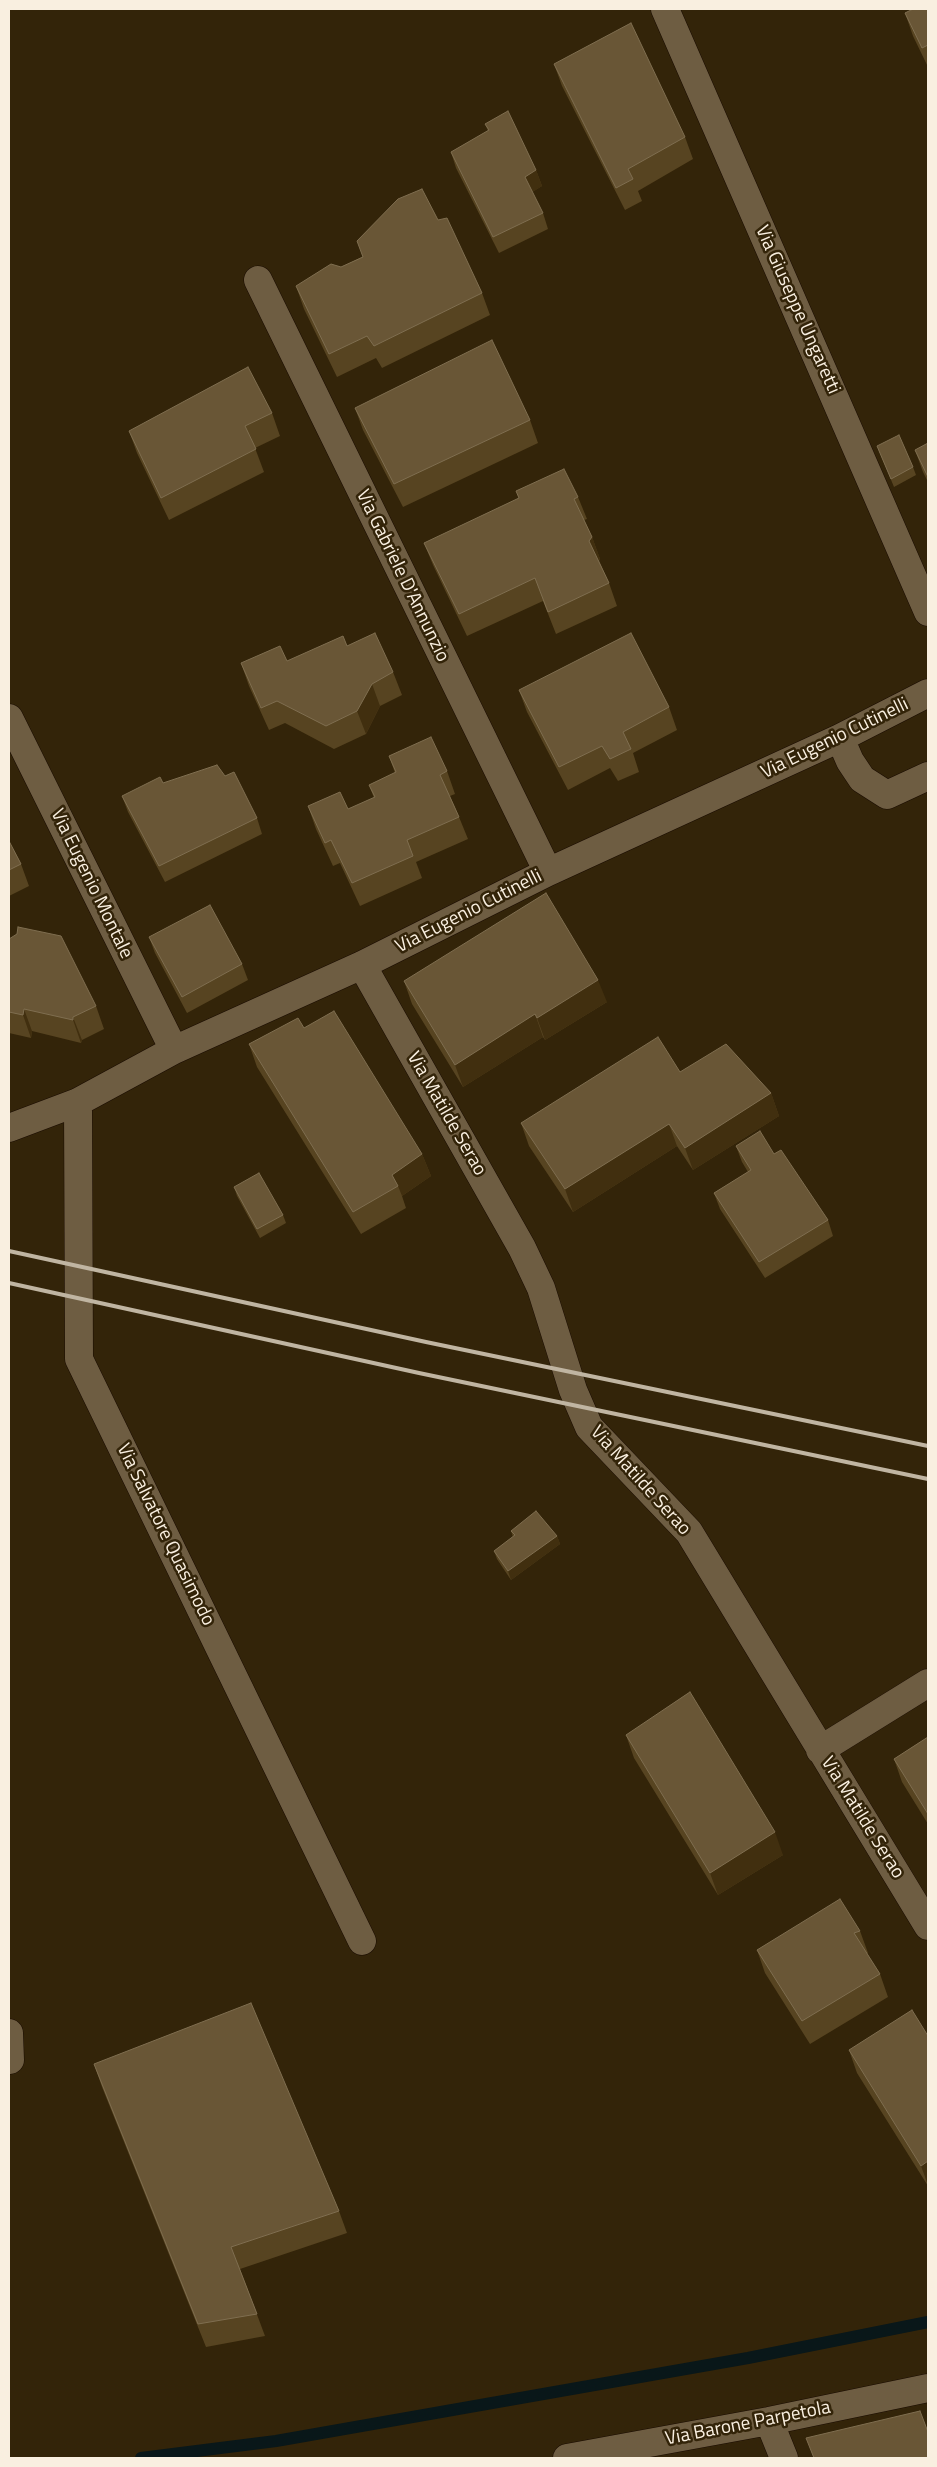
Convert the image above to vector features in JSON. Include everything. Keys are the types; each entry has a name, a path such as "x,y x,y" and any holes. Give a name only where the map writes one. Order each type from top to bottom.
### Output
{"street":[{"name":"Via Giuseppe Ungaretti","path":"665,9 928,612"},
{"name":"Via Gabriele D'Annunzio","path":"258,280 548,872"},
{"name":"Via Eugenio Cutinelli","path":"9,1128 78,1102 174,1050 362,965 548,872 840,738 928,693"},
{"name":"Via Eugenio Montale","path":"9,718 174,1050"},
{"path":"840,738 850,761 862,779 887,795 928,776"},
{"name":"Via Matilde Serao","path":"362,965 522,1248 541,1288 573,1390 589,1427 689,1532 928,1926"},
{"name":"Via Salvatore Quasimodo","path":"78,1102 79,1359 362,1941"},
{"path":"820,1750 928,1683"},
{"path":"9,2033 10,2060"},
{"name":"Via Barone Parpetola","path":"566,2458 769,2421 928,2388"},
{"path":"769,2421 784,2458"}],"building":[{"path":"913,9 928,9 928,45 922,48 905,13"},
{"path":"631,23 685,137 628,169 633,179 616,188 554,64"},
{"path":"508,111 536,170 525,177 543,213 493,237 451,152 489,130 485,124"},
{"path":"422,189 438,220 447,218 482,293 374,346 367,336 329,354 296,286 331,264 341,267 363,257 357,241 398,199"},
{"path":"492,340 530,420 394,484 355,408"},
{"path":"248,367 272,413 245,426 256,449 161,498 129,431"},
{"path":"899,435 913,467 891,479 877,446"},
{"path":"928,443 928,477 915,450"},
{"path":"564,469 578,497 574,499 592,537 589,541 609,583 548,612 535,578 459,614 424,543 519,498 516,491"},
{"path":"375,633 393,672 372,684 357,711 326,726 277,701 261,708 241,663 280,646 287,661 343,636 347,646"},
{"path":"631,633 669,707 623,732 631,749 610,759 602,746 559,767 519,690"},
{"path":"431,737 447,771 440,775 459,817 407,840 413,856 352,883 331,840 325,843 308,806 340,792 348,809 375,797 369,785 396,772 389,756"},
{"path":"217,765 225,776 234,772 257,818 159,866 122,796 160,777 163,783"},
{"path":"9,841 21,864 9,870"},
{"path":"546,893 598,980 537,1018 535,1014 455,1065 404,981"},
{"path":"210,905 242,964 182,997 149,937"},
{"path":"18,927 61,936 96,1006 73,1017 73,1020 24,1009 23,1015 9,1012 9,939 17,934"},
{"path":"334,1011 422,1154 392,1175 398,1186 353,1212 249,1044 298,1018 304,1028"},
{"path":"658,1037 680,1072 726,1044 771,1093 685,1148 669,1124 565,1189 521,1123"},
{"path":"760,1131 774,1154 781,1150 828,1220 759,1262 714,1193 751,1170 736,1146"},
{"path":"259,1173 283,1215 257,1229 234,1187"},
{"path":"536,1511 557,1536 508,1571 494,1551 515,1535 511,1531"},
{"path":"690,1692 775,1832 710,1873 626,1735"},
{"path":"928,1737 928,1814 894,1759"},
{"path":"840,1899 860,1931 854,1933 880,1974 802,2021 757,1950"},
{"path":"251,2003 339,2211 231,2247 257,2314 198,2324 94,2064"},
{"path":"912,2010 928,2036 928,2161 921,2166 849,2050"},
{"path":"920,2411 928,2432 928,2458 814,2458 806,2438"}],"waterway":[{"path":"141,2458 276,2441 748,2358 928,2322"}],"railway":[{"path":"9,1251 426,1342 928,1446"},
{"path":"9,1283 419,1373 928,1479"}]}
